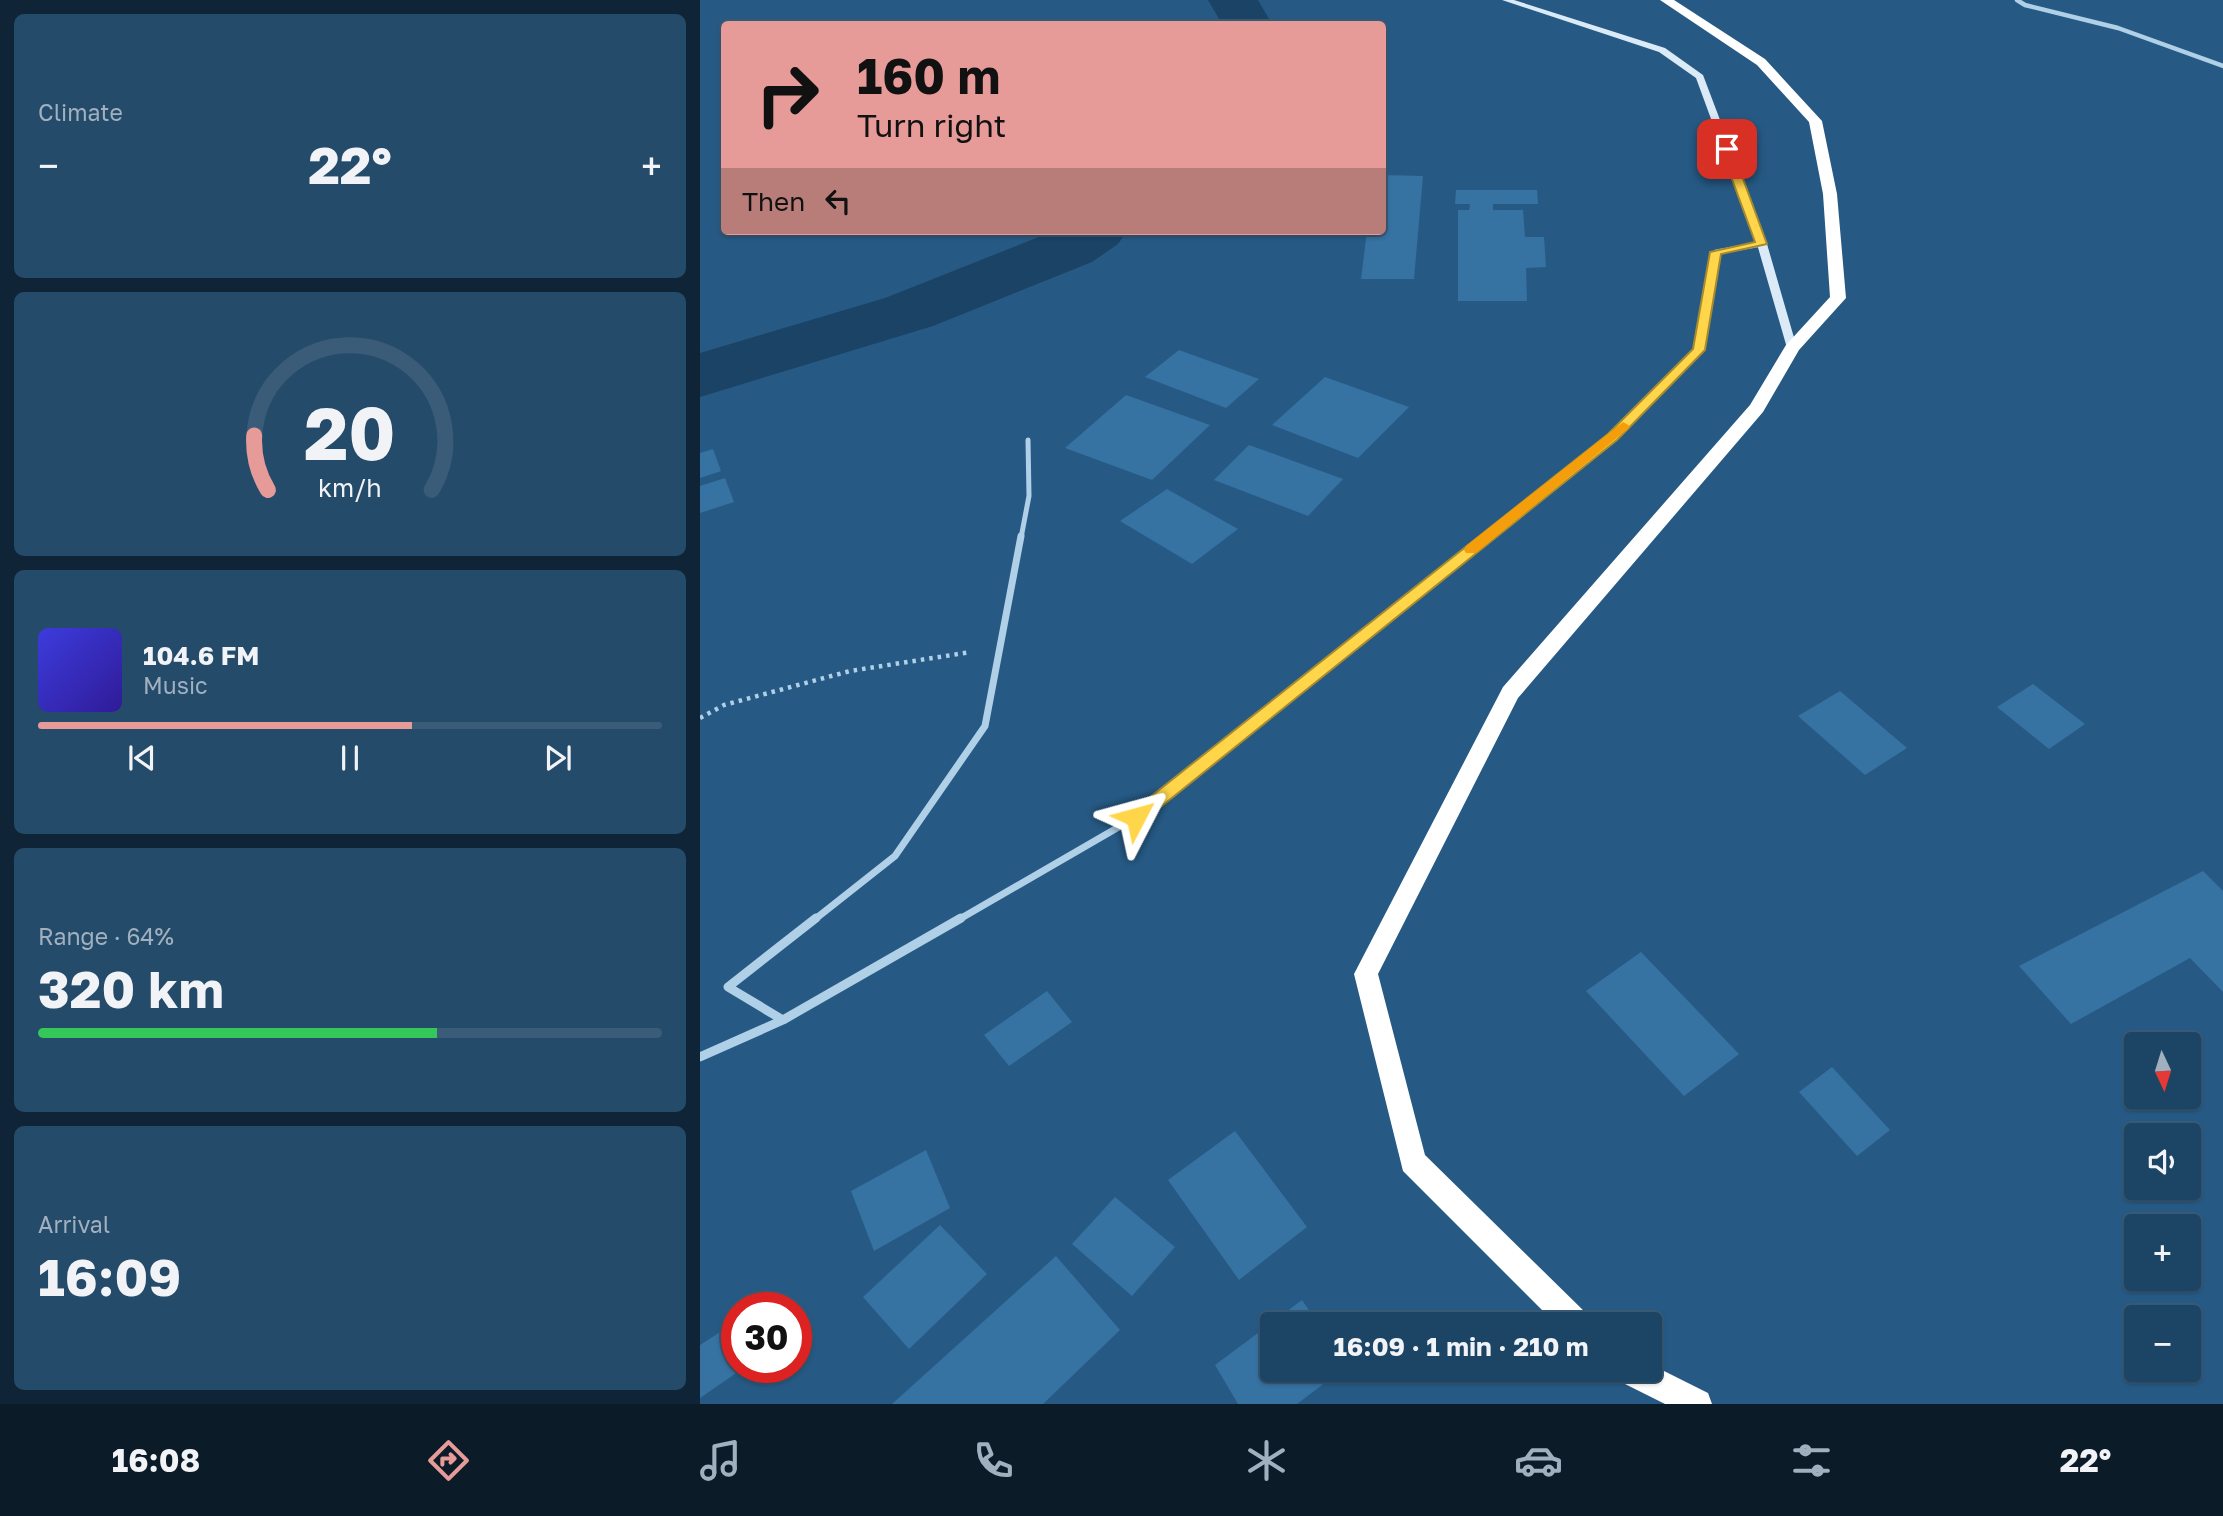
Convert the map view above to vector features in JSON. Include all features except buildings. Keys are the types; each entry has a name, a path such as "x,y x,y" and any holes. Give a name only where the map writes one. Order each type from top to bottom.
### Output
{"highway":[{"path":"1565,1312 1413,1162 1366,974 1510,693 1757,408 1792,348 1839,298 1830,194 1815,121 1761,62 1666,0"},
{"path":"1654,1382 1698,1404"}],"street":[{"path":"1506,0 1661,50 1700,77 1762,244 1792,348"},
{"path":"2017,0 2025,5 2118,28 2223,66"},
{"path":"700,1057 783,1020 1147,809 1612,437 1699,350 1716,252 1762,244"},
{"path":"783,1020 728,987 895,856 985,726 1029,496 1028,440"}],"path":[{"path":"700,718 724,705 850,671 999,647"}],"waterway":[{"path":"1233,0 1245,21"},
{"path":"700,376 909,312 1070,249 1090,235"}],"slow traffic":[{"path":"1471,550 1623,426"}],"route":[{"path":"1136,817 1612,437 1699,350 1716,252 1762,244 1727,149"}]}
